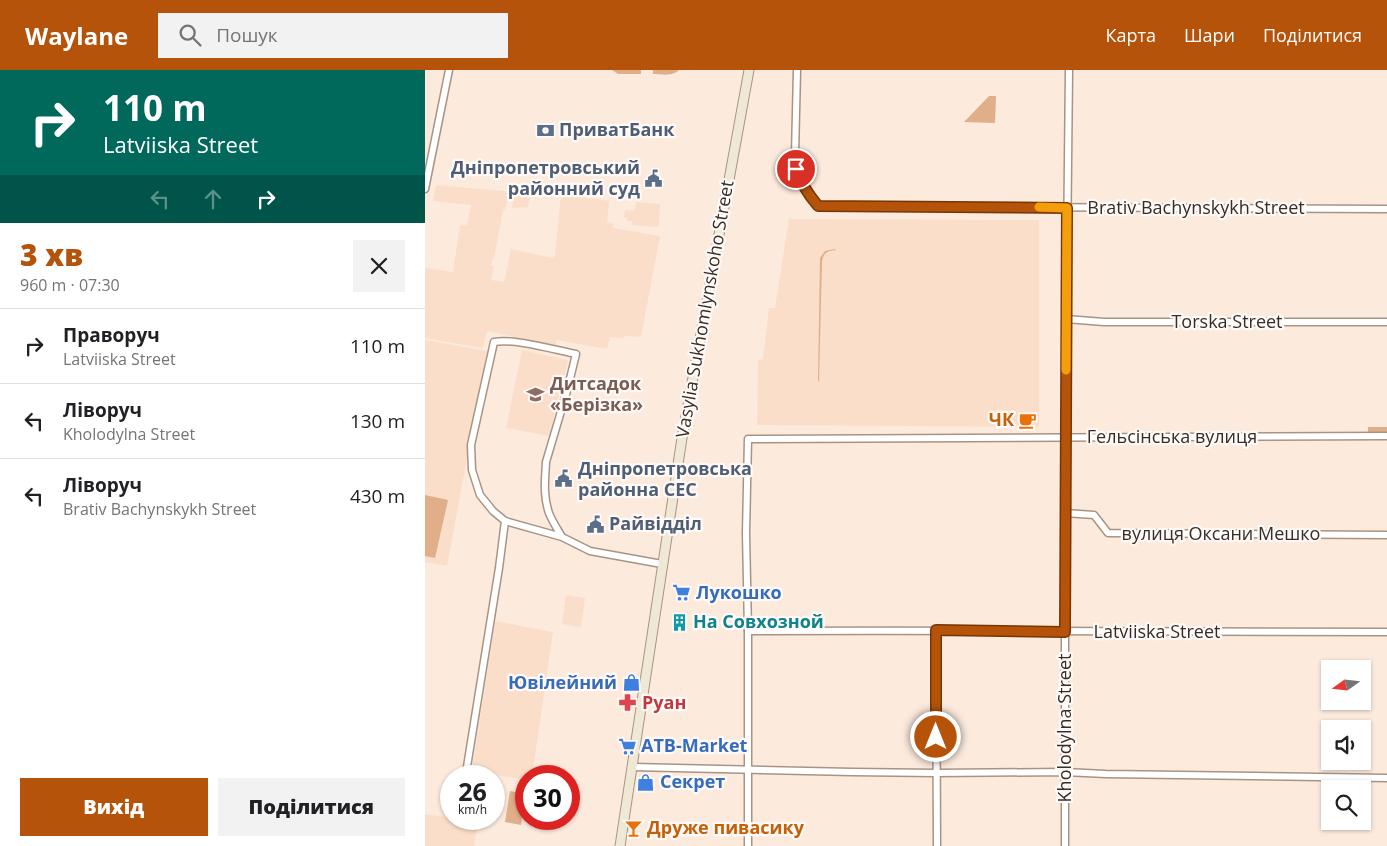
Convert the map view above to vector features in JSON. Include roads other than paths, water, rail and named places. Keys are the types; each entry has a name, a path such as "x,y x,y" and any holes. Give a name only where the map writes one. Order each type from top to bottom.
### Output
{"main road":[{"name":"Vasylia Sukhomlynskoho Street","path":"620,846 682,438 749,70"}],"street":[{"path":"425,189 449,70"},
{"name":"Brativ Bachynskykh Street","path":"797,70 796,169 801,184 818,206 1387,209"},
{"name":"Kholodylna Street","path":"1065,846 1065,437 1069,70"},
{"path":"425,142 433,143"},
{"name":"Torska Street","path":"1066,319 1104,322 1387,322"},
{"path":"562,537 549,514 544,491 546,462 576,354 518,342 494,342 471,445 472,470 480,496 505,521 562,537 590,551 662,564"},
{"name":"Гельсінська вулиця","path":"748,631 748,439 1387,436"},
{"name":"вулиця Оксани Мешко","path":"1065,513 1095,515 1108,533 1387,535"},
{"path":"468,765 505,521"},
{"path":"546,533 554,523"},
{"path":"936,630 937,846"},
{"path":"747,846 748,631"},
{"name":"Latviiska Street","path":"748,631 1387,632"},
{"path":"632,767 936,773 1065,772 1387,778"}],"place":[{"name":"ПриватБанк","path":"545,130"},
{"name":"Дніпропетровський районний суд","path":"654,178"},
{"name":"Дитсадок «Берізка»","path":"536,394"},
{"name":"ЧК","path":"1028,420"},
{"name":"Дніпропетровська районна СЕС","path":"564,479"},
{"name":"Райвідділ","path":"595,524"},
{"name":"Лукошко","path":"682,593"},
{"name":"На Совхозной","path":"679,622"},
{"name":"Ювілейний","path":"631,683"},
{"name":"Руан","path":"628,703"},
{"name":"ATB-Market","path":"627,746"},
{"name":"Секрет","path":"646,782"},
{"name":"Друже пивасику","path":"633,828"}]}
